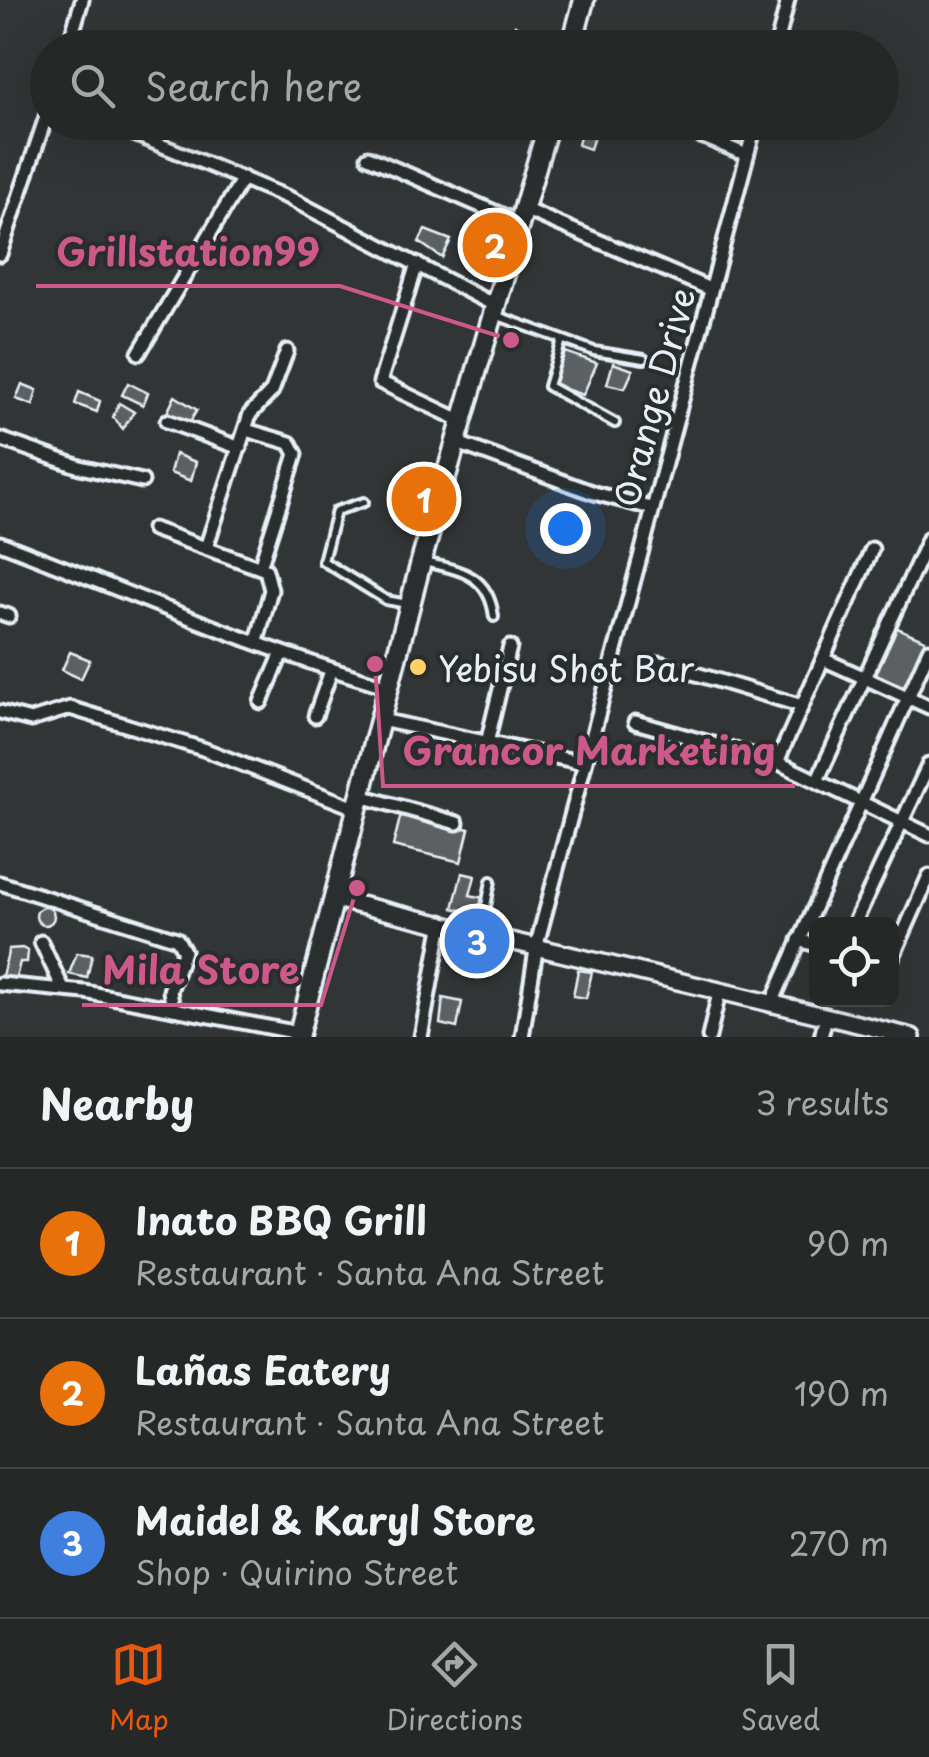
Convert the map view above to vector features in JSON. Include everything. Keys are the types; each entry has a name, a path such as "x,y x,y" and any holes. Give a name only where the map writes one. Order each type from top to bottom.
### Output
{"main road":[{"path":"575,30 584,0"},
{"path":"299,1035 422,562 544,140"}],"street":[{"path":"73,30 82,0"},
{"path":"780,30 788,0"},
{"path":"0,254 38,140"},
{"path":"149,140 243,178 417,264 495,310"},
{"path":"711,140 747,155"},
{"name":"Orange Drive","path":"522,1037 537,944 751,140"},
{"path":"368,157 710,290"},
{"path":"139,354 243,178"},
{"path":"417,264 380,382 462,421"},
{"path":"206,548 252,410 272,392 287,351"},
{"path":"167,421 240,448"},
{"path":"246,430 290,443 296,454 260,567"},
{"path":"0,439 80,467 142,481"},
{"path":"455,442 594,493 651,508"},
{"path":"154,530 260,567 269,576 271,590 257,640"},
{"path":"817,781 929,538"},
{"path":"0,543 135,598 257,640 282,653 389,687"},
{"path":"777,762 872,549"},
{"path":"487,742 510,647"},
{"path":"771,1005 929,650"},
{"path":"260,702 282,653"},
{"path":"823,659 929,707"},
{"path":"660,663 802,706"},
{"path":"315,716 331,671"},
{"path":"0,712 30,720 70,708 204,748 360,803 457,823"},
{"path":"381,720 584,763"},
{"path":"635,722 777,762 929,834"},
{"path":"857,917 929,764"},
{"path":"899,943 929,876"},
{"path":"0,883 176,939 184,951 170,992 173,1008"},
{"path":"335,899 537,944 719,993 912,1037"},
{"path":"420,1037 442,922"},
{"path":"799,940 809,943"},
{"path":"41,942 63,989"},
{"path":"0,984 63,989 299,1035"},
{"path":"709,1037 719,993"},
{"path":"822,1037 826,1017"}],"lane":[{"path":"495,310 594,351 644,359"},
{"path":"562,340 548,386 615,423"},
{"path":"364,502 336,511 323,561 386,600 411,604"},
{"path":"422,562 478,579 492,598 494,617"},
{"path":"481,931 491,880"}],"building":[{"path":"579,140 593,140 590,149 578,145"},
{"path":"425,230 451,240 442,258 419,242"},
{"path":"565,352 597,363 583,395 553,385"},
{"path":"613,363 633,370 625,388 607,384"},
{"path":"128,383 148,393 143,405 122,395"},
{"path":"22,384 37,390 33,405 16,399"},
{"path":"79,392 100,401 97,412 75,404"},
{"path":"175,396 197,410 188,425 167,413"},
{"path":"119,403 134,412 123,429 113,417"},
{"path":"175,454 196,462 191,481 170,473"},
{"path":"897,628 925,640 903,689 875,676"},
{"path":"70,652 90,660 81,679 62,670"},
{"path":"401,814 469,829 461,862 393,846"},
{"path":"462,873 475,876 470,895 483,898 479,915 453,908"},
{"path":"45,907 52,909 52,923 45,925 38,923 36,916 38,909"},
{"path":"9,949 28,951 27,962 20,962 16,978 2,976"},
{"path":"77,953 92,955 87,978 69,974"},
{"path":"578,970 592,972 586,998 573,996"},
{"path":"443,998 462,1002 457,1028 440,1024"}],"place":[{"name":"Lañas Eatery","path":"495,245"},
{"name":"Grillstation99","path":"511,340"},
{"name":"Inato BBQ Grill","path":"424,499"},
{"name":"Grancor Marketing","path":"375,664"},
{"name":"Yebisu Shot Bar","path":"418,667"},
{"name":"Mila Store","path":"357,888"},
{"name":"Maidel & Karyl Store","path":"477,941"}]}
